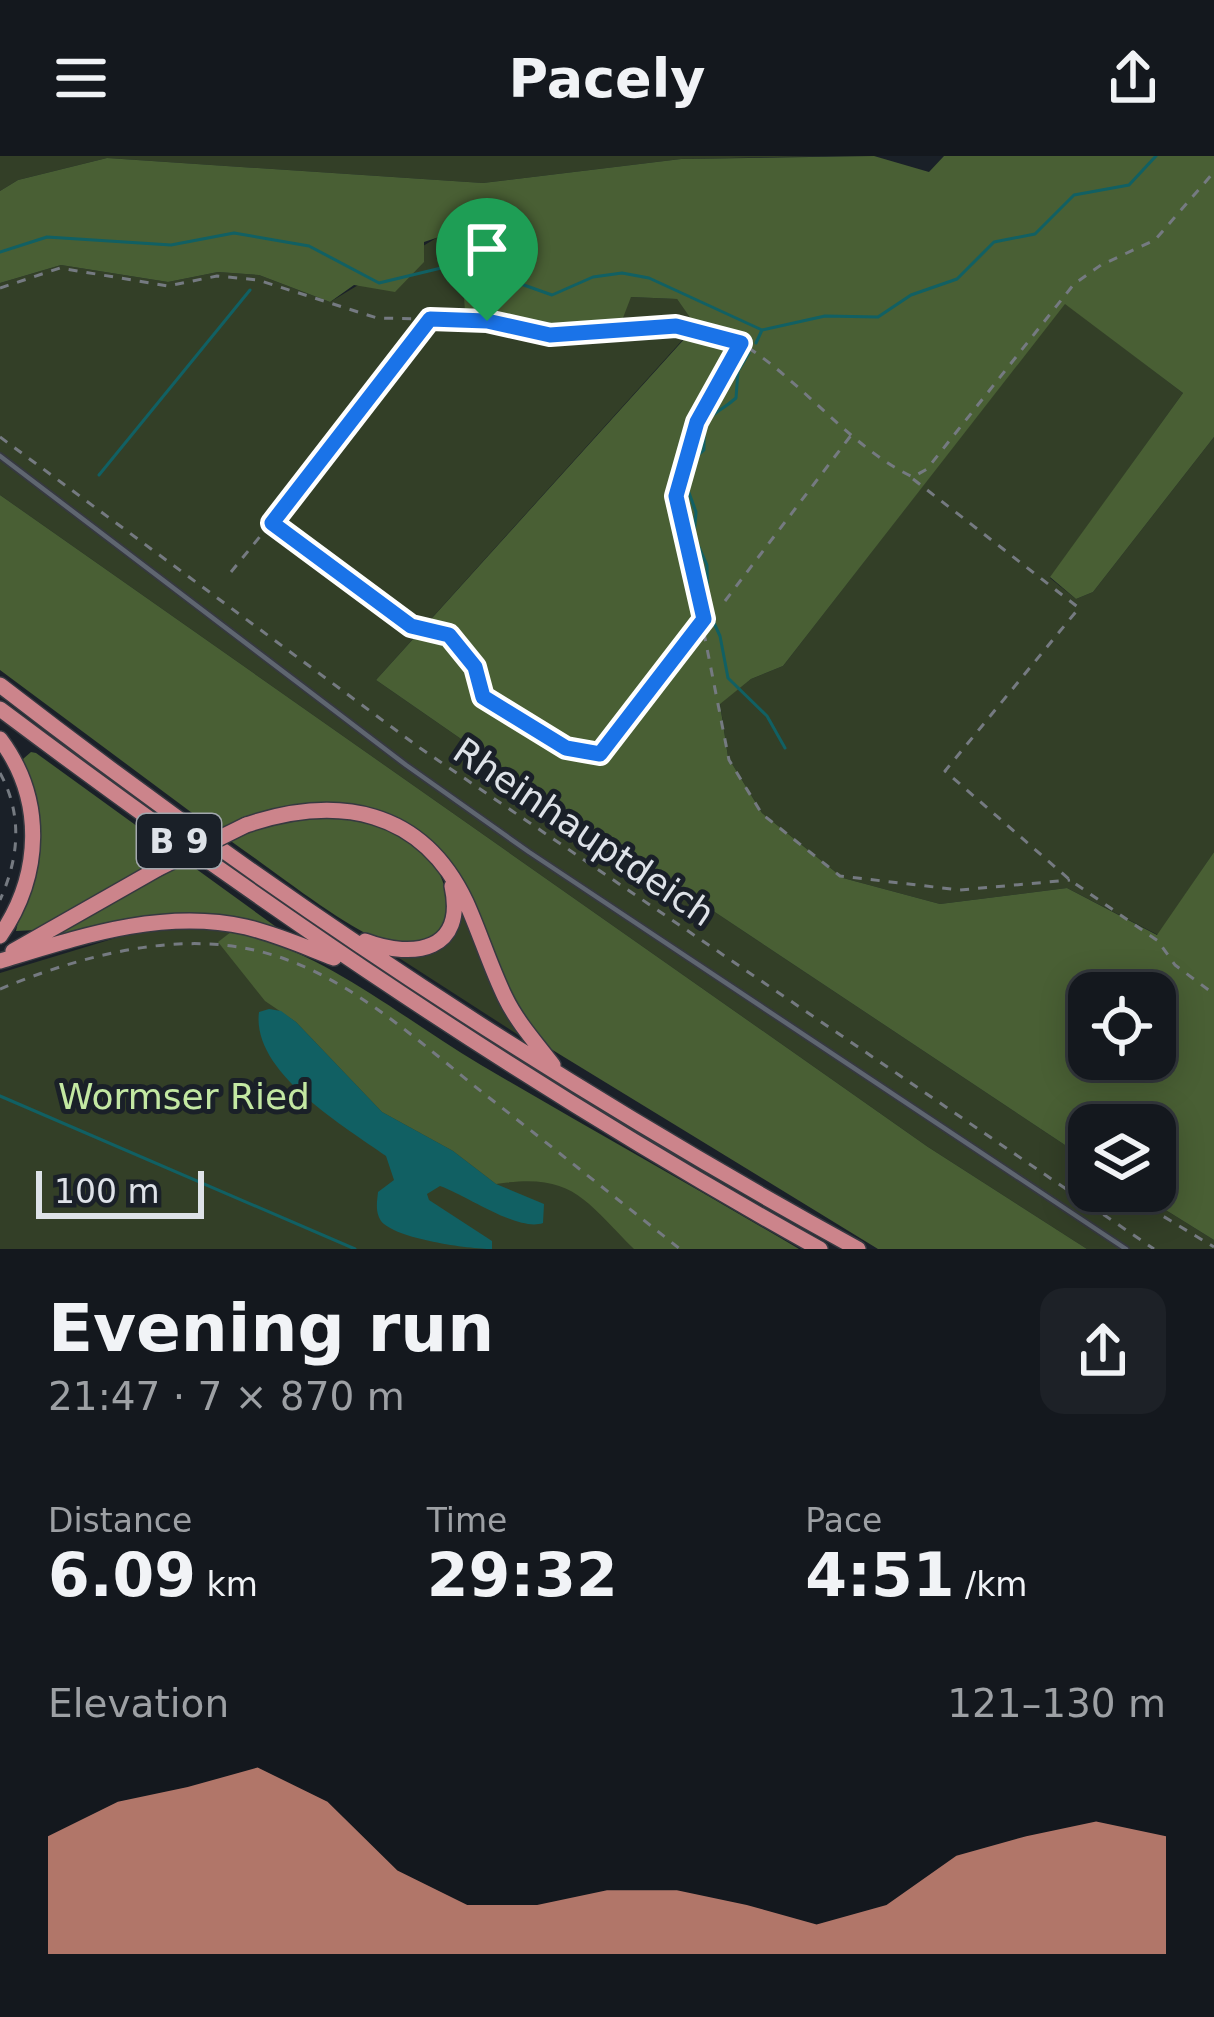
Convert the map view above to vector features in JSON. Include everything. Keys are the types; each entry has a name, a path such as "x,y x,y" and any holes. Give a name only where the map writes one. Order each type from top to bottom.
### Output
{"highway":[{"name":"B 9","path":"0,685 110,770 334,929 561,1077 858,1249"},
{"name":"B 9","path":"0,710 362,969 548,1089 820,1249"},
{"path":"0,739 22,776 33,842 24,894 0,936"},
{"path":"0,960 159,868 246,825 310,812 371,815 417,837 451,877 509,1006 561,1077"},
{"path":"334,929 397,951 430,946 454,917 451,877"},
{"path":"0,960 109,930 197,921 262,932 362,969"}],"lane":[{"path":"0,456 494,827 1126,1249"}],"path":[{"path":"909,476 927,469 1074,284 1101,265 1155,240 1214,172"},
{"path":"0,288 60,268 168,286 217,276 258,280 377,318 487,321 550,335 676,326 741,343 1079,608 945,771 1070,880 1158,941 1175,965 1214,994"},
{"path":"230,572 430,319"},
{"path":"741,343 697,422 676,496 729,760 762,814 840,876 959,890 1070,880"},
{"path":"725,602 853,433"},
{"name":"Rheinhauptdeich","path":"0,437 420,748 1154,1249"},
{"path":"272,523 411,626 449,635 475,667 483,697 566,748 600,754 704,619"},
{"path":"0,773 12,799 17,839 0,900"},
{"path":"0,988 138,948 195,943 250,949 308,968 377,1009 680,1249"},
{"path":"1155,1212 1214,1247"}],"green space":[{"path":"0,156 827,156 681,159 483,183 107,158 18,180 0,191"},
{"path":"874,156 929,172 944,156 1214,156 1214,437 1093,592 1076,599 1050,577 1183,393 1065,304 783,666 751,679 720,704 728,757 762,813 843,878 940,904 1067,888 1157,935 1214,852 1214,1240 1169,1212 1176,1212 1176,1104 1068,1104 1068,1147 614,845 376,680 696,326 677,299 631,297 621,323 552,332 465,311 460,243 439,237 424,242 424,262 395,292 354,285 330,302 259,275 218,272 168,282 61,265 0,283 0,191 18,180 107,158 483,183 681,159"},
{"path":"438,237 460,243 466,311 552,332 631,297 677,299 696,325 376,680 614,845 1068,1147 1068,1212 1169,1212 1214,1240 1214,1249 1087,1249 928,1147 0,495 0,283 61,265 168,282 218,272 259,275 330,302"},
{"path":"1065,303 1183,393 1050,578 1076,599 1093,592 1214,437 1214,852 1158,935 1067,888 940,904 843,878 762,813 728,757 720,703 751,679 783,666"},
{"path":"0,495 928,1147 1087,1249 878,1249 546,1046 520,1011 430,841 408,824 382,813 346,811 273,817 215,830 0,670"},
{"path":"31,752 279,929 235,918 40,945 36,930 16,931 37,869 37,821 23,759"},
{"path":"310,816 379,823 415,842 442,880 446,918 438,933 425,943 405,946 380,940 324,908 226,838"},
{"path":"462,912 520,1036 396,956 416,956"},
{"name":"Wormser Ried","path":"200,928 232,931 220,941 686,1249 0,1249 0,973 132,933"},
{"path":"232,931 331,970 481,1065 799,1249 634,1249 575,1193 543,1182 496,1184 453,1151 382,1112 296,1022 265,1001 218,942"}],"water":[{"path":"269,1009 296,1022 382,1112 453,1151 496,1184 544,1204 543,1223 507,1218 440,1186 427,1194 429,1200 492,1241 492,1249 433,1242 401,1233 381,1221 378,1192 394,1180 386,1156 325,1113 285,1076 260,1034 259,1012"}],"waterway":[{"path":"0,252 47,237 171,245 234,233 309,246 379,283 462,263 552,295 593,277 622,273 649,278 762,330 825,316 878,317 911,295 957,279 994,242 1035,234 1074,195 1129,185 1156,156"},
{"path":"99,475 250,290"},
{"path":"756,343 762,330"},
{"path":"749,353 738,371 736,398 707,422 704,450 695,458 688,490 696,512 694,536 707,565 708,610 720,636 728,678 767,716 785,748"},
{"path":"0,1096 355,1249"}],"route":[{"path":"430,319 487,321 550,335 676,326 741,343 697,422 676,496 704,619 600,754 566,748 483,697 475,667 449,635 411,626 272,523 430,319"}]}
